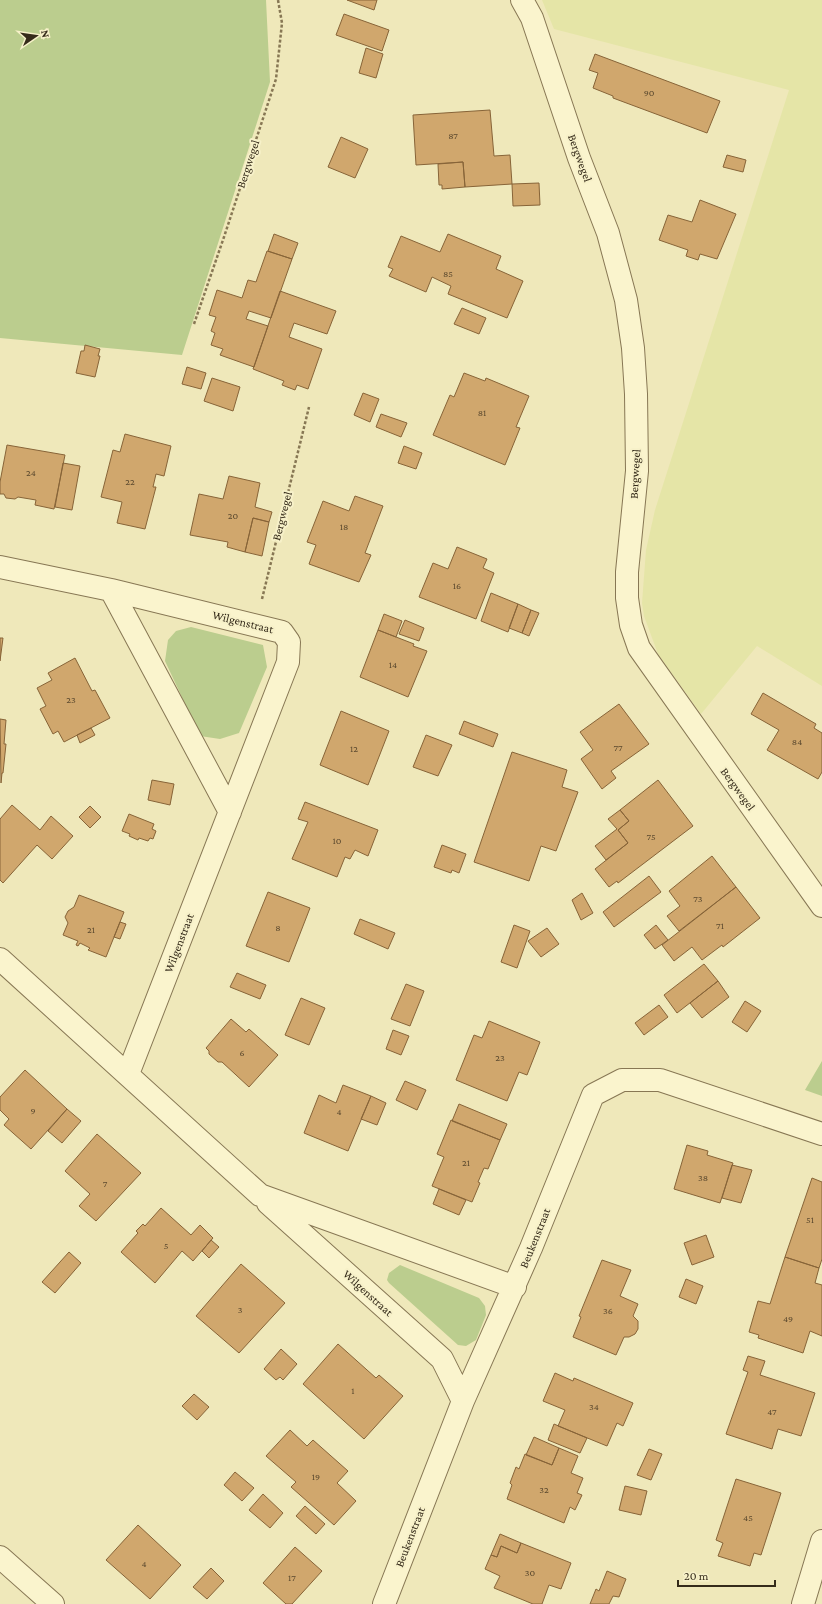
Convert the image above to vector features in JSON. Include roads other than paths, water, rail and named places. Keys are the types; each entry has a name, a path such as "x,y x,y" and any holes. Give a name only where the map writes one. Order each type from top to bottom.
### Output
{"street":[{"name":"Bergwegel","path":"522,0 532,18 579,158 608,232 626,300 633,348 636,387 637,471 627,572 627,598 631,625 639,648 653,670 822,906"},
{"name":"Wilgenstraat","path":"0,567 110,590 256,625 282,632 289,642 288,662 128,1074"},
{"path":"110,590 230,812"},
{"name":"Wilgenstraat","path":"0,960 442,1359 464,1401"},
{"name":"Beukenstraat","path":"384,1604 464,1401 515,1287 593,1095 622,1080 660,1080 822,1134"},
{"name":"Wilgenstraat","path":"260,1195 515,1287"},
{"path":"803,1604 822,1540"},
{"path":"0,1557 53,1604"}]}
